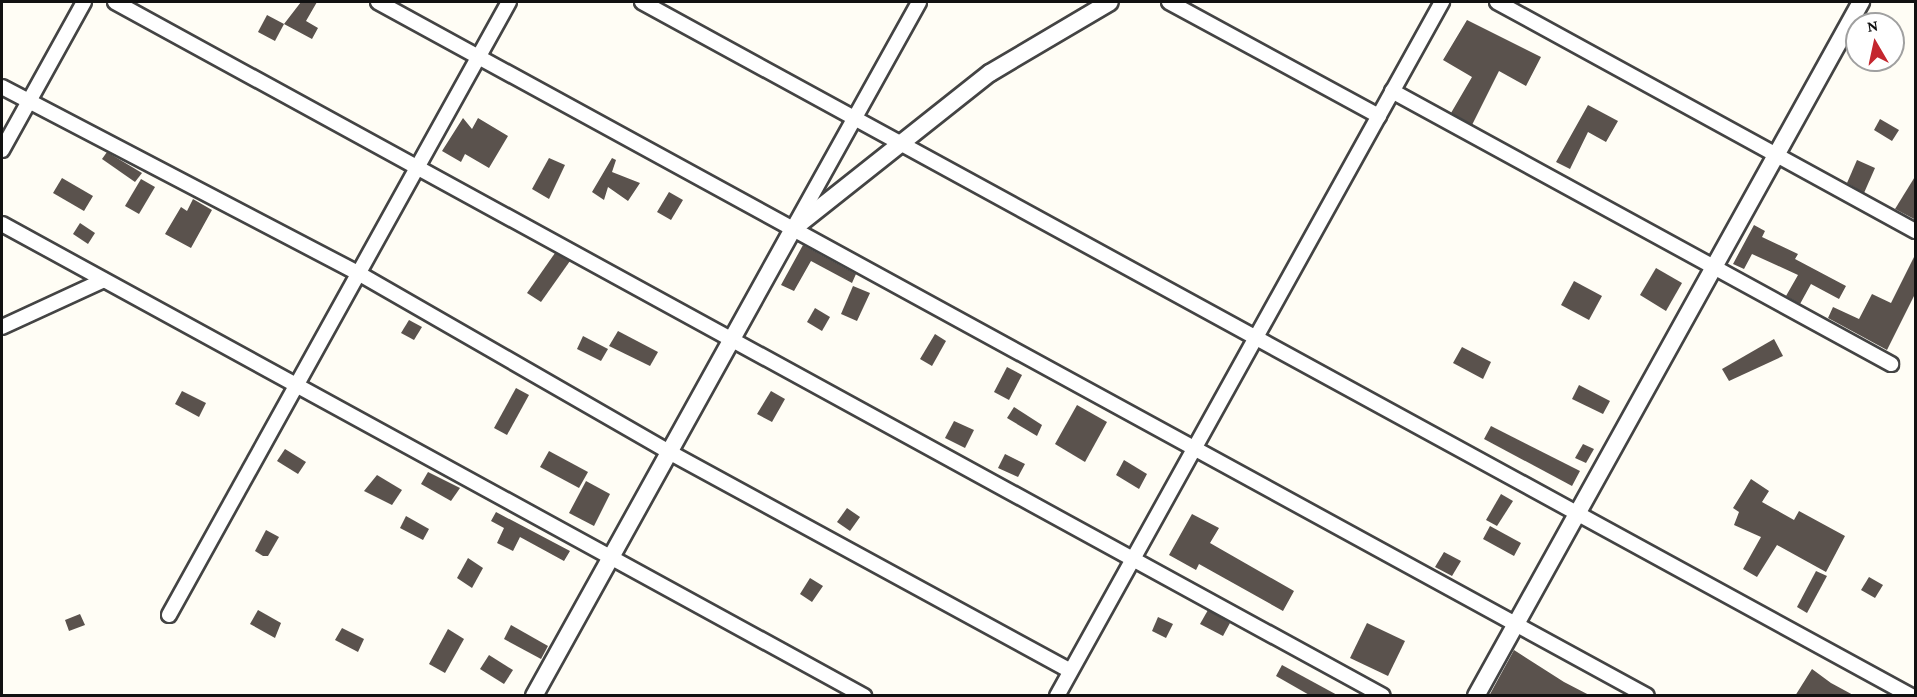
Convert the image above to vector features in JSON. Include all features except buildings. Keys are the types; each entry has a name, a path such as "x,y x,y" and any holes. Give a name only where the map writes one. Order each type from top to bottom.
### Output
{"street":[{"path":"2,150 84,2"},
{"path":"115,2 1383,696"},
{"path":"378,2 1647,696"},
{"path":"169,615 509,2"},
{"path":"642,2 1911,696 1916,688"},
{"path":"534,696 919,2"},
{"path":"793,229 990,73 1110,2"},
{"path":"1169,2 1379,116"},
{"path":"1057,696 1442,2"},
{"path":"1497,2 1916,231"},
{"path":"1476,696 1861,2"},
{"path":"2,87 358,273 669,452 1070,671"},
{"path":"1392,91 1891,364"},
{"path":"2,224 864,696"},
{"path":"2,327 104,280"}]}
